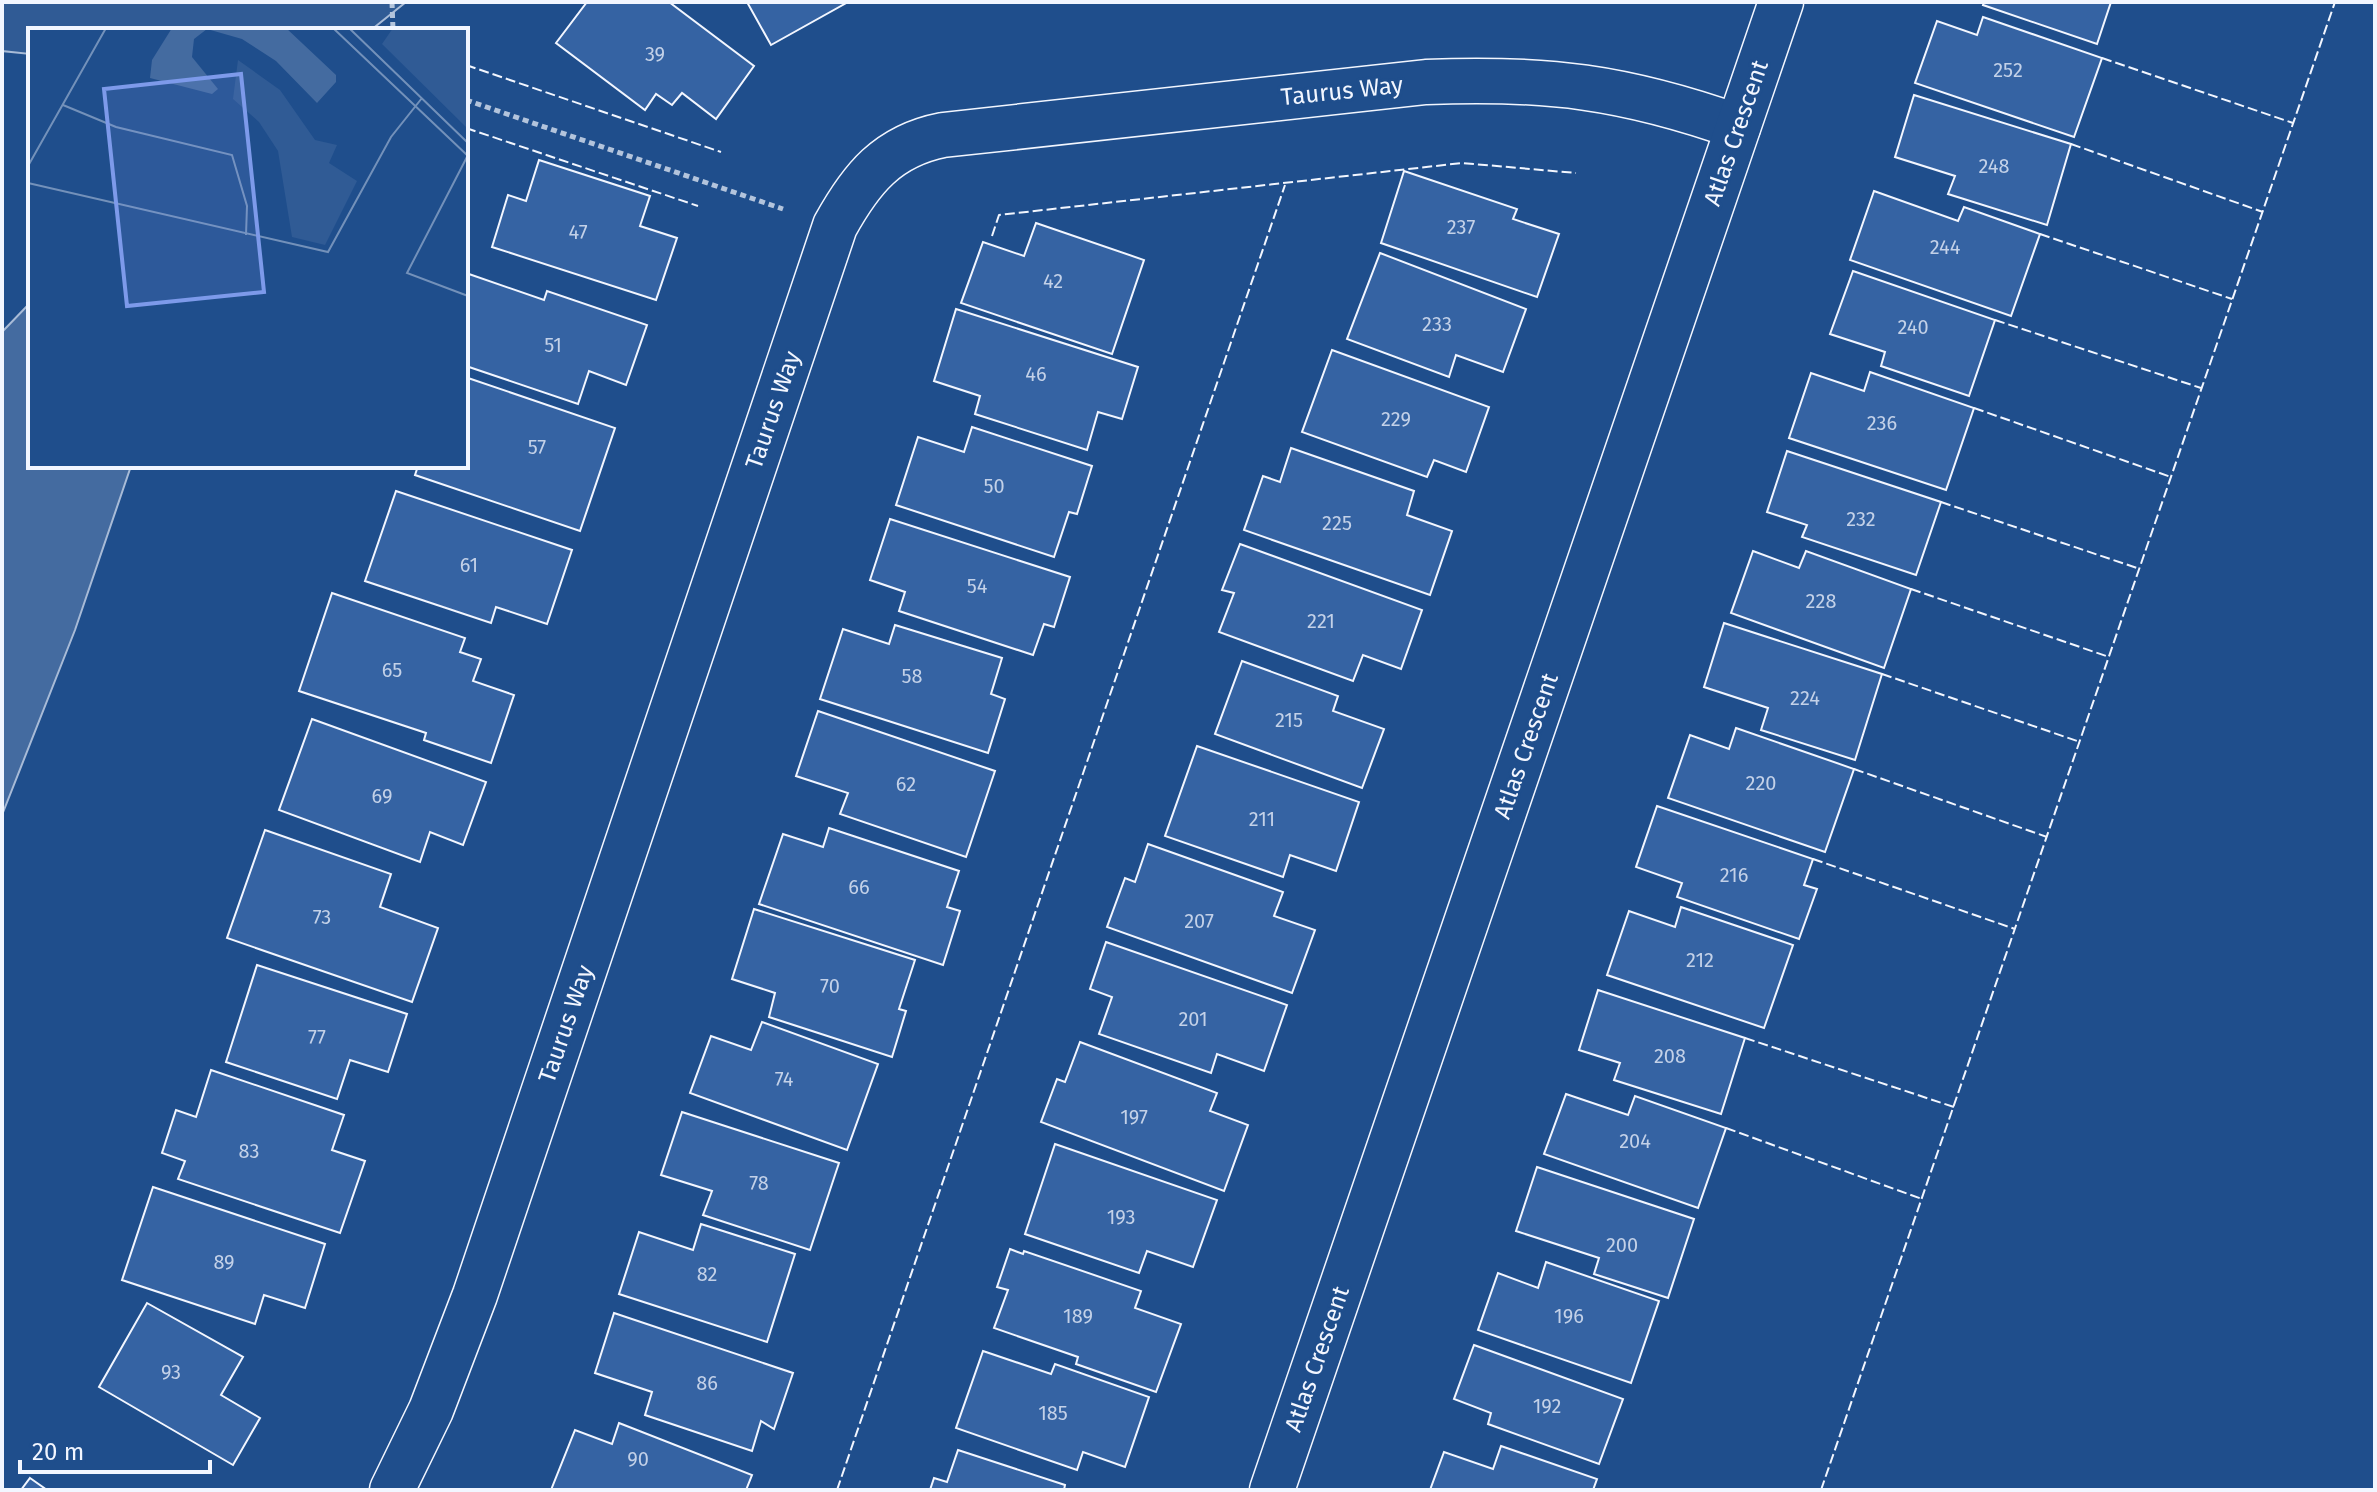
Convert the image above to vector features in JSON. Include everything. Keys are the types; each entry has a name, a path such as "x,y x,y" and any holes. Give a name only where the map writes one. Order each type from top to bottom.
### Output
{"street":[{"name":"Atlas Crescent","path":"1272,1490 1781,2"},
{"name":"Taurus Way","path":"392,1490 431,1410 475,1295 835,226 857,187 880,161 902,147 943,135 1426,82 1496,79 1634,94 1738,127"}],"path":[{"path":"392,2 393,28"},
{"path":"468,101 835,226"}],"shaded area":[{"path":"2,2 406,2 374,28 28,28 28,54 2,51"},
{"path":"28,305 28,468 130,468 75,630 2,815 2,332"}],"building":[{"path":"587,2 669,2 754,66 716,119 682,93 672,105 656,94 645,110 556,43"},
{"path":"747,2 848,2 771,45"},
{"path":"1984,2 2111,2 2097,44 1983,5"},
{"path":"1983,17 2102,58 2074,137 1915,83 1937,21 1977,35"},
{"path":"1914,95 2071,144 2047,225 1948,194 1955,176 1895,157"},
{"path":"539,160 650,196 640,226 677,238 656,300 492,247 508,195 526,201"},
{"path":"1404,171 1517,209 1513,219 1559,234 1537,297 1381,243"},
{"path":"1874,191 1958,221 1964,207 2040,234 2011,316 1850,260"},
{"path":"1036,223 1144,260 1112,354 961,303 983,242 1024,256"},
{"path":"1380,253 1526,309 1503,372 1456,355 1449,377 1347,339"},
{"path":"1853,271 1995,320 1969,396 1881,366 1885,352 1830,334"},
{"path":"468,274 544,300 547,291 647,325 626,385 589,371 578,404 468,367"},
{"path":"956,309 1138,367 1122,419 1098,412 1087,450 975,414 980,396 934,381"},
{"path":"1332,350 1489,407 1466,472 1434,460 1427,477 1302,432"},
{"path":"1870,372 1974,408 1946,490 1789,438 1811,373 1864,391"},
{"path":"468,378 615,428 580,531 415,475 417,468 468,468"},
{"path":"972,427 1092,466 1077,514 1069,512 1054,557 896,505 918,437 964,452"},
{"path":"1291,448 1414,491 1407,515 1452,531 1430,595 1244,530 1263,476 1280,482"},
{"path":"1787,451 1941,502 1916,575 1802,537 1807,525 1767,512"},
{"path":"396,491 572,550 547,624 496,607 491,623 365,581"},
{"path":"890,519 1070,577 1054,627 1044,624 1033,655 899,611 905,592 870,580"},
{"path":"1240,544 1422,610 1401,669 1363,655 1353,681 1219,632 1234,593 1222,590"},
{"path":"1753,551 1799,568 1806,551 1911,589 1884,668 1731,613"},
{"path":"332,593 465,638 460,652 481,659 473,681 514,695 491,763 424,740 426,733 299,691"},
{"path":"1724,623 1882,674 1855,760 1761,730 1768,708 1704,687"},
{"path":"895,625 1002,658 991,694 1005,699 988,753 820,699 843,629 889,644"},
{"path":"1242,661 1338,696 1333,711 1384,729 1362,788 1215,734"},
{"path":"818,711 995,771 966,857 840,814 848,793 796,776"},
{"path":"312,719 486,782 463,845 430,832 420,862 279,810"},
{"path":"1736,728 1854,769 1825,852 1668,798 1690,735 1729,749"},
{"path":"1197,746 1359,802 1336,871 1290,855 1283,877 1165,836"},
{"path":"1657,806 1813,859 1804,885 1817,889 1799,939 1677,897 1682,883 1636,867"},
{"path":"829,828 959,871 947,907 960,911 943,965 759,904 783,834 823,847"},
{"path":"265,830 391,874 380,907 438,928 412,1002 227,938"},
{"path":"1148,844 1283,892 1274,916 1315,930 1292,993 1107,927 1125,878 1135,882"},
{"path":"1681,907 1793,945 1764,1028 1607,975 1629,911 1675,927"},
{"path":"754,909 915,960 899,1009 906,1011 892,1057 769,1017 775,993 732,979"},
{"path":"1106,942 1287,1005 1264,1071 1217,1054 1211,1073 1099,1034 1112,997 1090,989"},
{"path":"257,965 407,1014 388,1072 350,1060 337,1099 226,1062"},
{"path":"1598,990 1745,1038 1721,1114 1614,1080 1620,1063 1579,1050"},
{"path":"762,1022 878,1064 847,1150 690,1093 711,1036 751,1050"},
{"path":"1080,1042 1217,1093 1210,1111 1248,1125 1224,1191 1041,1122 1057,1079 1065,1082"},
{"path":"211,1070 344,1115 332,1150 365,1161 340,1233 178,1179 185,1161 162,1153 176,1110 196,1117"},
{"path":"1566,1094 1628,1115 1635,1096 1726,1128 1698,1208 1544,1154"},
{"path":"682,1112 839,1163 810,1250 703,1215 712,1191 661,1175"},
{"path":"1055,1144 1217,1200 1193,1267 1147,1251 1139,1273 1025,1234"},
{"path":"1537,1167 1694,1219 1668,1298 1594,1274 1599,1258 1516,1231"},
{"path":"153,1187 325,1244 305,1308 264,1295 255,1324 122,1280"},
{"path":"701,1224 795,1254 767,1342 619,1294 639,1232 693,1250"},
{"path":"1010,1249 1141,1291 1135,1308 1181,1324 1156,1392 1076,1364 1078,1357 994,1328 1008,1290 997,1287"},
{"path":"1546,1262 1659,1301 1631,1383 1478,1330 1498,1273 1538,1288"},
{"path":"147,1303 243,1357 221,1395 260,1418 233,1465 99,1387"},
{"path":"614,1313 793,1373 774,1429 761,1421 752,1451 645,1415 652,1392 595,1373"},
{"path":"1474,1345 1623,1399 1599,1464 1488,1424 1491,1413 1454,1399"},
{"path":"983,1351 1051,1374 1055,1364 1149,1397 1125,1467 1083,1452 1077,1470 956,1428"},
{"path":"619,1423 752,1475 746,1490 551,1490 575,1430 612,1444"},
{"path":"1501,1446 1597,1479 1593,1490 1430,1490 1444,1452 1493,1469"},
{"path":"958,1450 1065,1485 1064,1490 930,1490 934,1478 947,1482"},
{"path":"30,1478 47,1490 21,1490"}],"fence":[{"path":"1821,1490 2335,2"},
{"path":"2102,58 2293,123"},
{"path":"468,66 721,152"},
{"path":"468,129 698,206"},
{"path":"2071,144 2263,212"},
{"path":"992,236 999,215 1462,163 1576,173"},
{"path":"837,1490 1285,185"},
{"path":"2040,234 2232,299"},
{"path":"1995,320 2201,388"},
{"path":"1974,408 2171,477"},
{"path":"1941,502 2140,569"},
{"path":"1911,589 2109,657"},
{"path":"1882,674 2080,742"},
{"path":"1854,769 2047,837"},
{"path":"1813,859 2015,929"},
{"path":"1745,1038 1954,1107"},
{"path":"1726,1128 1922,1199"}]}
